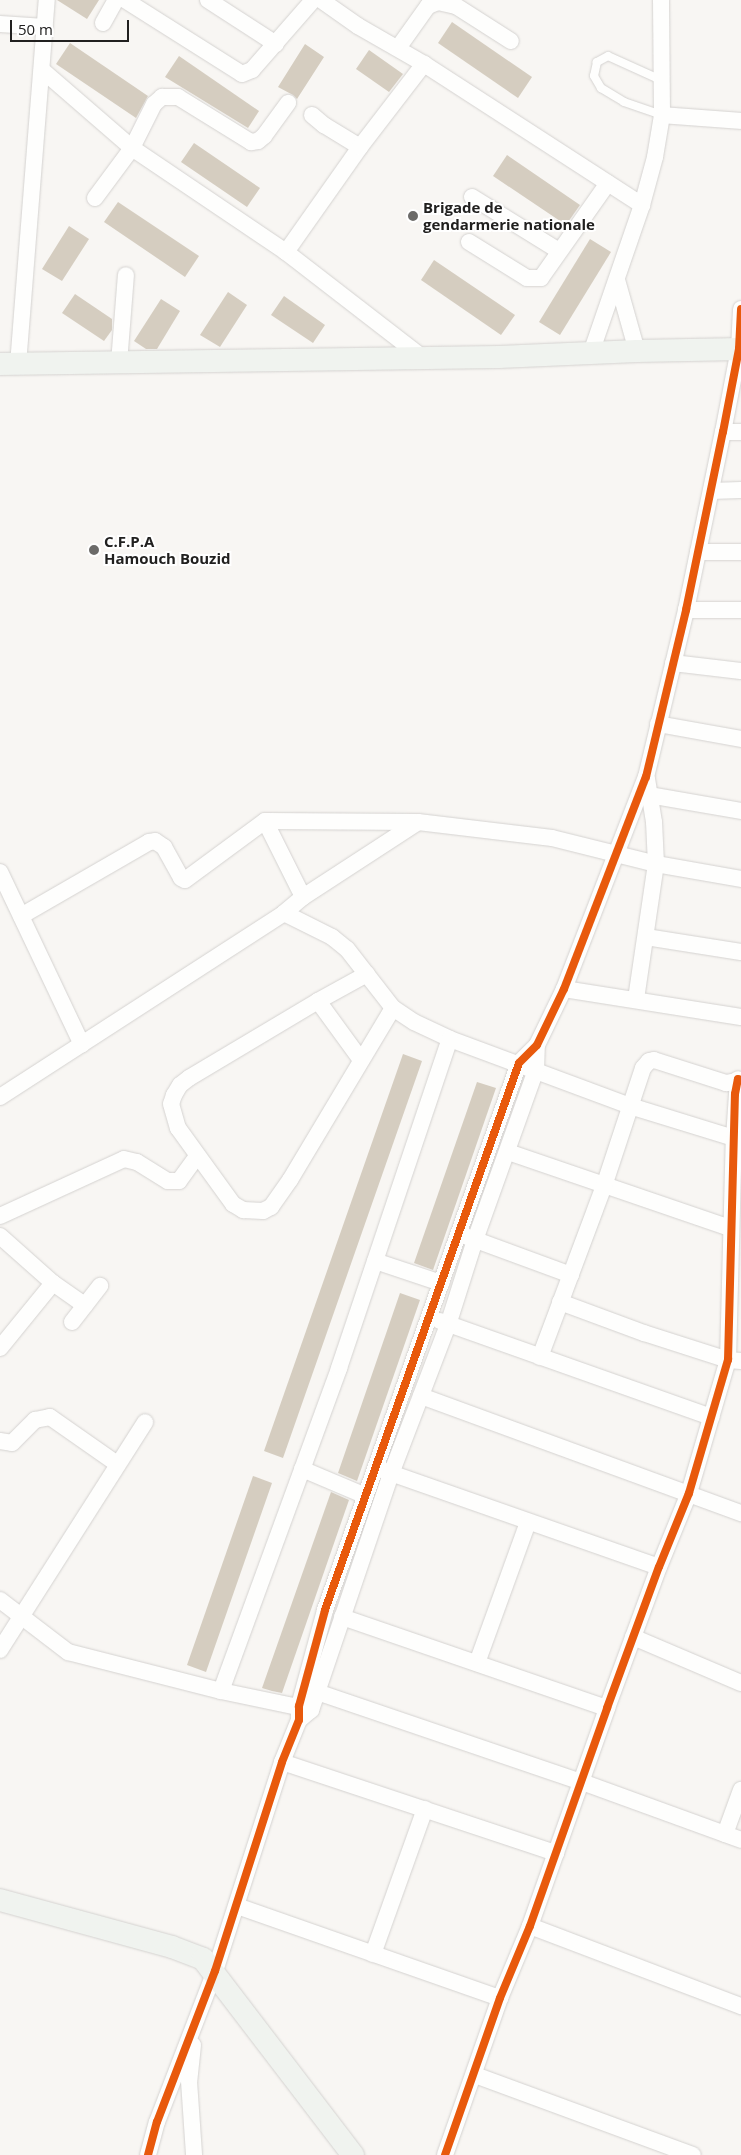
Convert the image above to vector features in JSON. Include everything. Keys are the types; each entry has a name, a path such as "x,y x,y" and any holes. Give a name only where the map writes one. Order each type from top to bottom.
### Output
{"main road":[{"path":"9,365 499,357 740,349"},
{"path":"0,1900 188,1952 203,1958 215,1971 246,2016 353,2155"}],"street":[{"path":"9,365 42,70 47,0"},
{"path":"103,23 116,0"},
{"path":"125,0 242,74 252,70 276,44 304,3"},
{"path":"208,0 276,44"},
{"path":"321,0 358,26 424,64 642,205"},
{"path":"591,353 618,280 655,157 662,115 663,80 660,0"},
{"path":"398,48 428,6 438,2 456,6 511,41"},
{"path":"0,24 45,27"},
{"path":"286,252 360,147 424,64"},
{"path":"42,70 132,148 286,252 422,358"},
{"path":"95,198 132,148 154,104 162,97 178,97 251,142 258,141 264,136 288,103"},
{"path":"312,115 324,125 360,147"},
{"path":"662,115 741,121"},
{"path":"469,242 527,278 541,278 608,183"},
{"path":"472,197 559,251"},
{"path":"119,363 126,275"},
{"path":"618,280 637,351"},
{"path":"303,1712 317,1692 342,1617 429,1317 519,1063 537,1045 564,989 618,854 646,777 686,610 740,349 741,309"},
{"path":"723,432 741,432"},
{"path":"711,491 741,490"},
{"path":"698,552 741,552"},
{"path":"686,610 741,610"},
{"path":"673,663 741,671"},
{"path":"658,724 741,739"},
{"path":"636,999 656,864 654,822 646,777"},
{"path":"649,795 741,811"},
{"path":"21,916 149,842 155,841 164,847 181,878 185,880 265,821 418,822 552,838 656,864 741,879"},
{"path":"265,821 303,897"},
{"path":"0,1097 284,913 303,897 418,822"},
{"path":"1,875 82,1045"},
{"path":"284,913 332,937 357,958 393,1008 414,1022 450,1039 519,1063 630,1106 734,1138"},
{"path":"646,937 741,952"},
{"path":"367,974 318,1001 180,1085 171,1104 172,1114 178,1128 196,1156 233,1204 243,1210 263,1211 271,1207 290,1180 393,1008"},
{"path":"564,989 741,1017"},
{"path":"318,1001 361,1060"},
{"path":"221,1691 302,1469 450,1039"},
{"path":"148,2155 157,2122 215,1971 282,1762 303,1712 325,1610 366,1496 383,1471 421,1396 448,1325 475,1240 536,1070 537,1045"},
{"path":"445,2155 475,2074 500,1998 530,1926 658,1566 689,1493 711,1417 734,1360 730,1228 736,1086 658,1061 649,1061 643,1068 604,1186 540,1357"},
{"path":"508,1152 730,1228"},
{"path":"0,1216 124,1160 137,1162 168,1181 179,1181 196,1156"},
{"path":"458,1234 571,1275"},
{"path":"0,1236 53,1283 85,1305"},
{"path":"375,1261 441,1283"},
{"path":"0,1348 53,1283"},
{"path":"72,1322 100,1286"},
{"path":"560,1302 644,1333 734,1360"},
{"path":"429,1317 711,1417"},
{"path":"421,1396 741,1513"},
{"path":"0,1441 12,1443 35,1420 50,1417 117,1464"},
{"path":"0,1650 145,1422"},
{"path":"302,1469 366,1496"},
{"path":"383,1471 658,1566"},
{"path":"477,1663 528,1522"},
{"path":"0,1600 68,1652 303,1712"},
{"path":"342,1617 606,1708"},
{"path":"633,1637 739,1676"},
{"path":"317,1692 582,1782 741,1840"},
{"path":"282,1762 556,1853"},
{"path":"725,1834 741,1790"},
{"path":"373,1954 425,1810"},
{"path":"237,1906 500,1998"},
{"path":"530,1926 741,2006"},
{"path":"194,2155 189,2081 195,2024"},
{"path":"475,2074 693,2155"}],"lane":[{"path":"662,115 624,102 601,88 594,76 597,62 608,56 663,80"}],"building":[{"path":"57,0 99,0 87,19"},
{"path":"452,22 532,77 518,98 438,43"},
{"path":"70,43 148,96 136,118 56,64"},
{"path":"305,44 324,57 297,99 278,87"},
{"path":"369,50 403,74 389,92 356,69"},
{"path":"179,56 259,111 248,128 165,77"},
{"path":"194,143 260,188 247,207 181,162"},
{"path":"507,155 580,205 566,225 493,176"},
{"path":"118,202 199,256 185,277 104,222"},
{"path":"69,226 89,239 62,281 42,269"},
{"path":"590,239 611,252 560,335 539,322"},
{"path":"434,260 515,315 501,335 421,280"},
{"path":"228,292 247,305 220,347 200,335"},
{"path":"75,294 112,319 112,330 104,341 62,313"},
{"path":"284,296 325,325 313,343 271,315"},
{"path":"161,299 180,311 157,349 146,349 134,341"},
{"path":"403,1054 422,1061 283,1458 264,1451"},
{"path":"477,1082 496,1088 433,1270 414,1263"},
{"path":"400,1293 420,1300 357,1481 338,1473"},
{"path":"253,1476 272,1483 206,1672 187,1665"},
{"path":"331,1492 349,1500 282,1693 262,1688"}],"cycle path":[{"path":"148,2155 157,2122 215,1971 282,1762 299,1720 299,1706 325,1610 519,1063 537,1045 564,989 646,777 686,610 723,432 739,349 741,309"},
{"path":"445,2155 500,1998 530,1926 607,1708 659,1567 689,1493 728,1360 735,1094 738,1079 741,1080"}],"place":[{"name":"Brigade de gendarmerie nationale","path":"413,216"},
{"name":"C.F.P.A Hamouch Bouzid","path":"94,550"}]}
